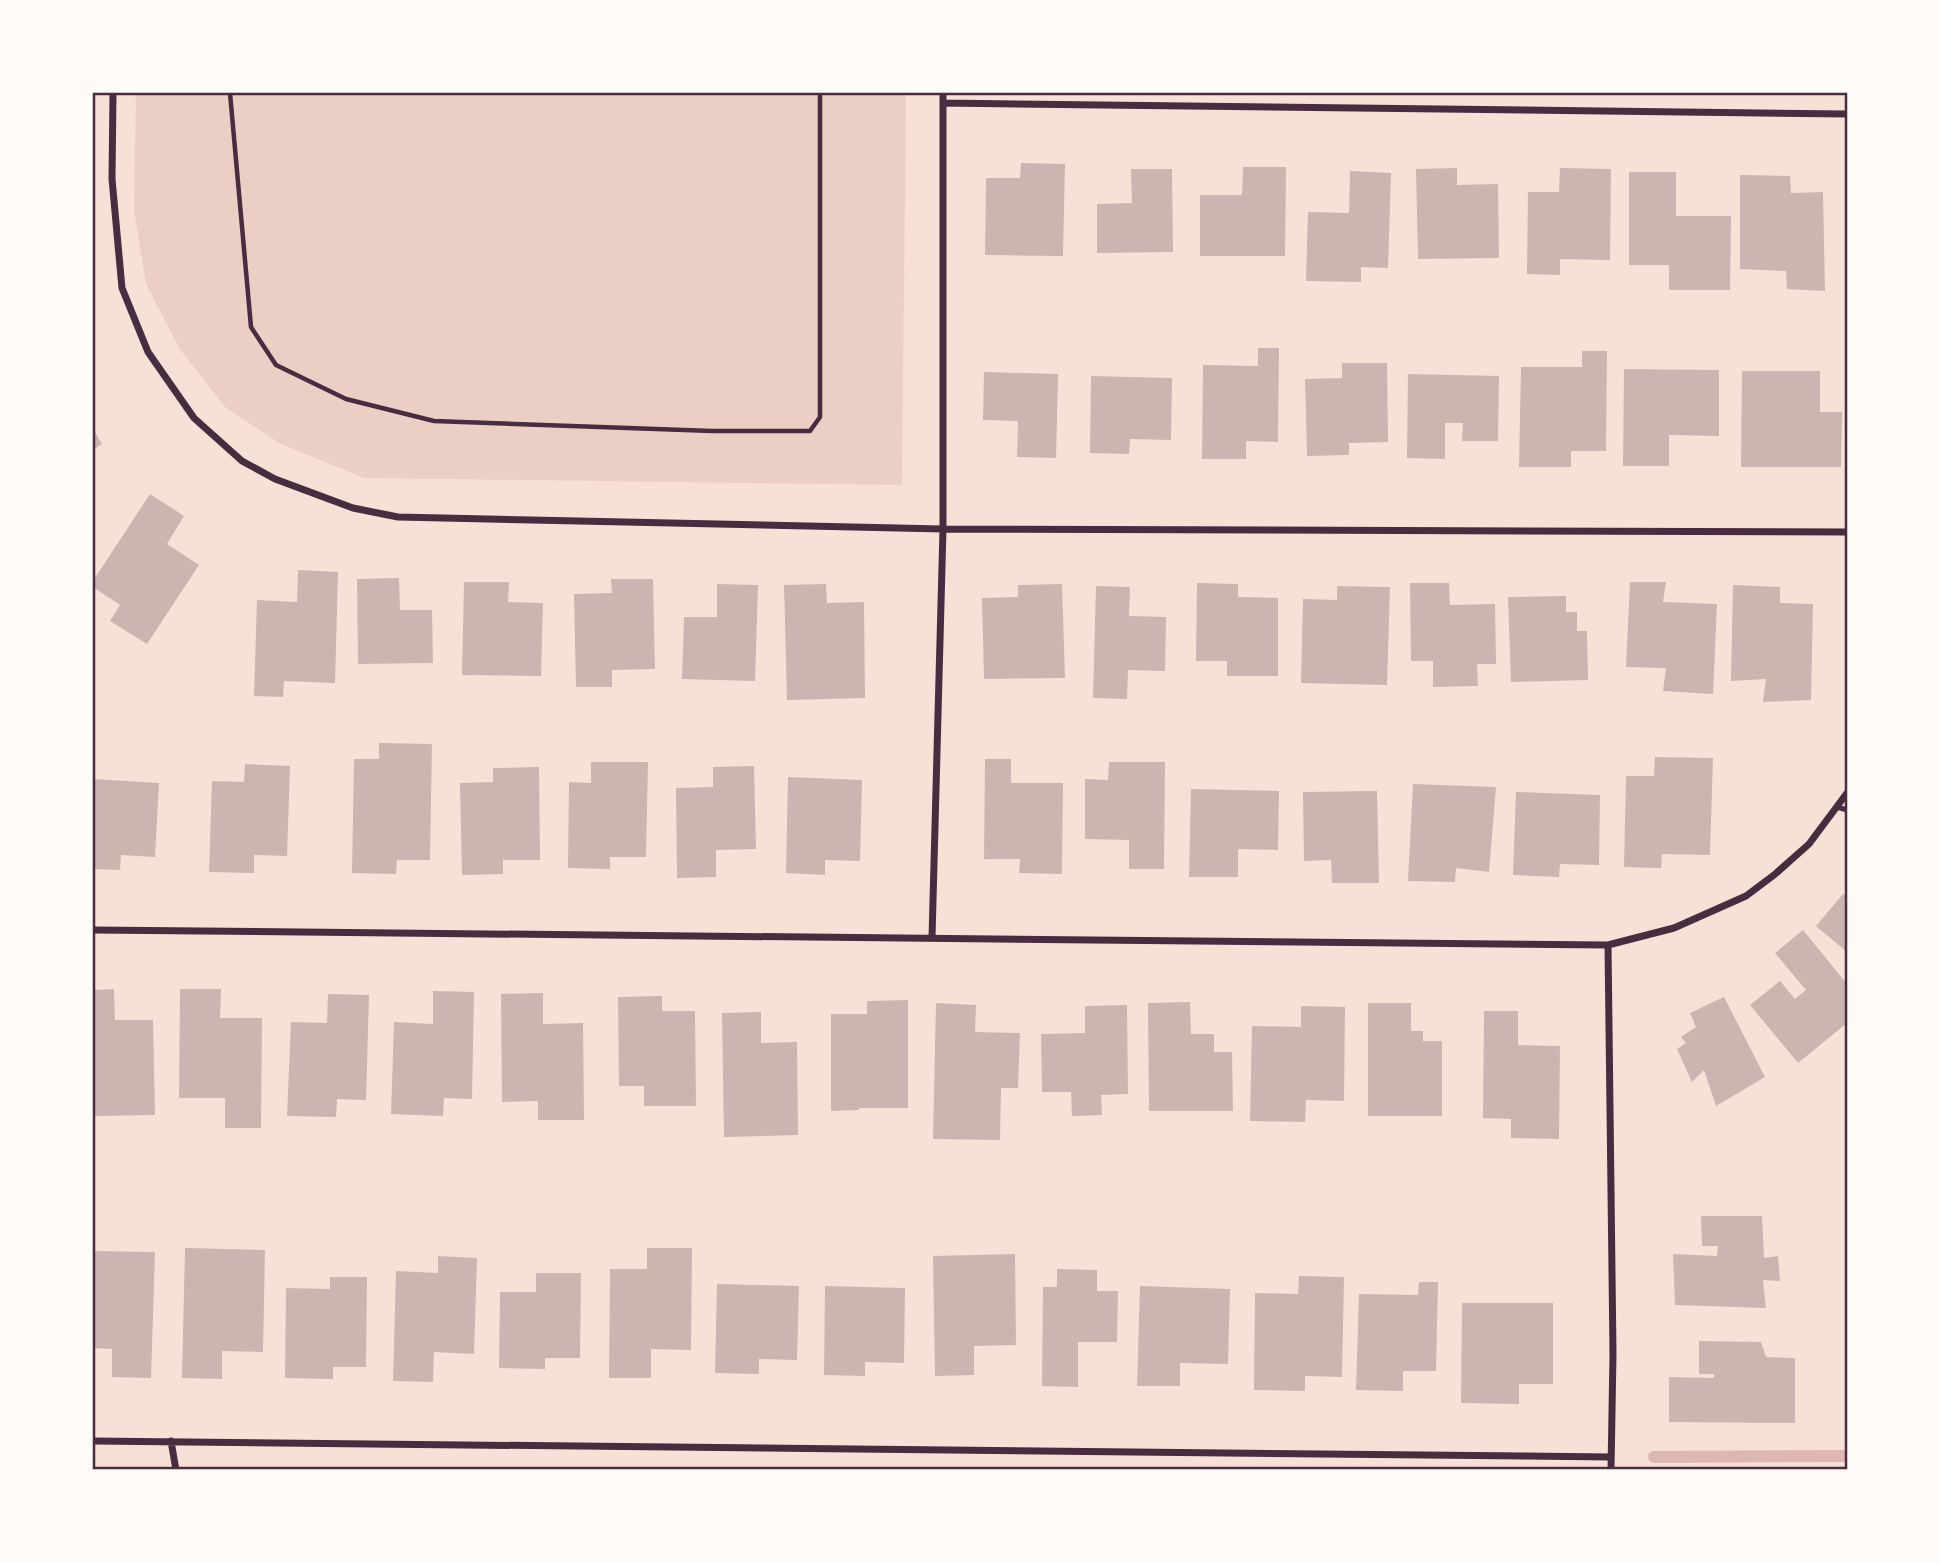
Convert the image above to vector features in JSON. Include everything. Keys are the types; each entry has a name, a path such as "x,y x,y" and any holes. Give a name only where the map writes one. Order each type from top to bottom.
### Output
{"street":[{"path":"113,93 111,179 121,288 148,352 194,418 242,461 275,479 353,508 398,517 943,529 1847,532"},
{"path":"932,938 943,529 943,93"},
{"path":"943,103 1847,114"},
{"path":"93,930 1608,945 1674,928 1746,896 1809,844 1847,793"},
{"path":"1608,945 1613,1354 1611,1470"},
{"path":"93,1441 1611,1457"},
{"path":"172,1441 176,1470"}],"lane":[{"path":"1837,807 1847,810"}],"path":[{"path":"230,93 251,327 276,365 346,399 434,421 712,431 810,431 820,417 820,93"}],"shaded area":[{"path":"136,93 906,93 902,485 364,478 279,443 225,407 179,348 146,284 134,210"}],"building":[{"path":"1021,163 1065,164 1063,256 985,255 986,178 1020,178"},
{"path":"1243,167 1286,167 1285,256 1200,256 1200,195 1242,195"},
{"path":"1457,168 1457,185 1498,184 1499,258 1418,259 1416,169"},
{"path":"1560,168 1611,169 1610,260 1560,259 1560,275 1527,274 1528,192 1559,192"},
{"path":"1131,169 1172,169 1173,252 1097,253 1097,204 1132,203"},
{"path":"1350,171 1391,173 1388,268 1361,267 1361,282 1306,281 1308,212 1349,213"},
{"path":"1629,172 1676,172 1676,216 1731,216 1730,290 1669,290 1669,265 1629,265"},
{"path":"1740,175 1790,176 1791,193 1823,192 1825,291 1787,289 1786,271 1740,269"},
{"path":"1258,348 1279,348 1278,442 1246,441 1246,459 1202,459 1203,365 1258,366"},
{"path":"1582,351 1607,351 1606,451 1571,451 1571,467 1519,467 1521,367 1582,367"},
{"path":"1342,363 1387,363 1388,442 1349,443 1349,455 1307,456 1305,379 1342,378"},
{"path":"1624,369 1719,370 1719,436 1669,435 1669,466 1623,466"},
{"path":"1742,371 1820,371 1820,412 1842,412 1841,467 1741,467"},
{"path":"984,372 1058,374 1056,458 1017,457 1018,421 983,420"},
{"path":"1408,374 1499,376 1498,441 1462,441 1463,423 1445,423 1445,459 1407,458"},
{"path":"1091,376 1172,378 1171,440 1130,439 1129,454 1090,453"},
{"path":"93,429 102,444 93,450"},
{"path":"150,494 184,516 167,544 199,565 147,644 110,621 120,605 93,587 93,581"},
{"path":"298,570 338,572 335,683 284,681 283,697 254,696 257,600 297,602"},
{"path":"399,578 400,610 432,610 433,663 358,664 357,579"},
{"path":"611,579 653,579 655,669 612,670 612,687 576,687 574,594 612,593"},
{"path":"464,582 509,582 508,602 543,603 541,676 462,675"},
{"path":"1630,582 1666,582 1663,602 1717,604 1713,694 1663,691 1666,668 1626,667"},
{"path":"1197,583 1238,584 1238,597 1278,598 1278,676 1227,676 1227,661 1196,661"},
{"path":"1410,583 1449,583 1450,605 1495,604 1496,664 1477,664 1478,686 1433,687 1433,661 1411,661"},
{"path":"717,584 758,585 755,681 682,679 684,617 717,617"},
{"path":"826,584 827,603 864,602 865,698 787,700 784,585"},
{"path":"1062,584 1065,678 984,679 982,598 1018,597 1018,585"},
{"path":"1733,585 1780,587 1780,603 1813,604 1811,700 1763,702 1766,679 1731,681"},
{"path":"1096,586 1130,587 1129,616 1166,617 1165,671 1128,670 1127,699 1093,698"},
{"path":"1337,586 1390,587 1387,685 1301,683 1303,599 1337,600"},
{"path":"1566,596 1566,612 1577,612 1577,631 1587,631 1588,680 1511,682 1508,597"},
{"path":"379,743 432,744 430,860 397,860 396,874 352,873 354,759 379,759"},
{"path":"1655,757 1713,758 1710,855 1662,854 1661,868 1624,867 1626,776 1654,776"},
{"path":"985,759 1011,759 1011,783 1063,783 1062,874 1019,873 1020,859 984,859"},
{"path":"591,762 648,762 646,857 610,857 610,869 568,868 569,782 591,783"},
{"path":"1109,762 1165,762 1164,869 1129,869 1129,840 1085,839 1085,779 1108,780"},
{"path":"245,764 290,766 287,856 254,855 254,873 209,872 212,781 244,782"},
{"path":"754,766 756,849 716,850 716,877 677,878 676,788 713,787 713,767"},
{"path":"539,767 540,860 503,860 503,874 462,875 460,783 493,782 493,768"},
{"path":"788,777 862,780 860,861 825,860 825,875 786,873"},
{"path":"93,779 159,783 155,857 121,855 120,870 93,869"},
{"path":"1413,784 1496,787 1489,872 1456,868 1455,882 1408,881"},
{"path":"1191,789 1279,791 1278,850 1238,849 1238,877 1189,877"},
{"path":"1377,791 1379,883 1332,883 1331,860 1304,861 1303,792"},
{"path":"1516,792 1600,795 1599,865 1560,864 1559,877 1513,875"},
{"path":"1843,894 1847,897 1847,952 1816,926"},
{"path":"1803,930 1847,984 1847,1023 1798,1063 1750,1005 1780,981 1795,999 1806,990 1775,953"},
{"path":"114,989 115,1020 153,1020 155,1115 93,1116 93,990"},
{"path":"180,989 221,989 220,1018 262,1018 261,1128 225,1128 225,1098 179,1098"},
{"path":"433,991 474,992 472,1099 444,1098 443,1116 391,1114 394,1022 433,1024"},
{"path":"543,993 543,1024 583,1023 584,1120 538,1120 538,1101 502,1102 501,994"},
{"path":"328,994 369,995 366,1100 337,1099 336,1117 287,1116 291,1022 327,1023"},
{"path":"662,996 662,1011 695,1011 696,1106 644,1106 644,1086 619,1086 618,997"},
{"path":"1724,997 1765,1077 1716,1106 1704,1070 1692,1082 1677,1049 1686,1043 1681,1037 1696,1027 1690,1013"},
{"path":"908,1000 908,1108 831,1111 831,1014 867,1014 867,1001"},
{"path":"1190,1002 1191,1034 1214,1034 1214,1052 1232,1052 1233,1111 1149,1111 1148,1003"},
{"path":"936,1003 976,1005 975,1032 1020,1033 1018,1088 1001,1088 1000,1140 933,1139"},
{"path":"1368,1003 1411,1003 1411,1031 1423,1031 1423,1041 1442,1041 1442,1116 1368,1116"},
{"path":"1127,1005 1128,1094 1101,1095 1102,1115 1072,1116 1071,1092 1042,1092 1041,1034 1085,1033 1085,1006"},
{"path":"1301,1006 1345,1007 1344,1101 1306,1100 1305,1122 1250,1121 1252,1026 1301,1027"},
{"path":"1484,1011 1518,1011 1518,1045 1560,1046 1559,1139 1511,1138 1511,1119 1483,1118"},
{"path":"761,1012 761,1043 797,1042 798,1135 724,1137 722,1013"},
{"path":"1701,1216 1762,1216 1764,1258 1778,1256 1780,1281 1763,1280 1766,1308 1675,1305 1673,1254 1717,1256 1718,1246 1702,1246"},
{"path":"185,1248 265,1250 263,1352 222,1351 222,1379 182,1378"},
{"path":"647,1248 692,1248 691,1350 651,1349 651,1378 609,1378 610,1269 647,1269"},
{"path":"93,1251 155,1252 151,1378 112,1377 112,1349 93,1348"},
{"path":"1015,1254 1016,1345 974,1346 974,1375 935,1376 933,1256"},
{"path":"438,1256 477,1258 474,1354 434,1352 433,1382 393,1381 396,1271 438,1273"},
{"path":"1057,1269 1097,1270 1097,1291 1118,1291 1117,1342 1078,1342 1078,1387 1042,1386 1043,1287 1057,1287"},
{"path":"536,1273 581,1273 580,1358 545,1358 545,1369 499,1368 500,1292 536,1292"},
{"path":"1299,1276 1344,1277 1342,1377 1305,1376 1305,1391 1254,1390 1255,1293 1298,1294"},
{"path":"330,1277 367,1277 366,1367 333,1367 333,1379 285,1378 286,1288 330,1289"},
{"path":"1419,1282 1438,1282 1436,1371 1403,1371 1403,1391 1356,1390 1359,1294 1418,1295"},
{"path":"717,1284 799,1286 797,1360 759,1359 759,1374 715,1373"},
{"path":"825,1286 905,1288 904,1363 865,1362 865,1376 824,1375"},
{"path":"1140,1286 1230,1289 1228,1364 1180,1363 1180,1386 1137,1386"},
{"path":"1462,1303 1553,1303 1553,1384 1519,1384 1519,1404 1461,1403"},
{"path":"1699,1341 1761,1342 1766,1357 1795,1358 1795,1423 1669,1422 1669,1377 1714,1378 1714,1374 1699,1374"}],"waterway":[{"path":"1654,1457 1847,1456"}]}
